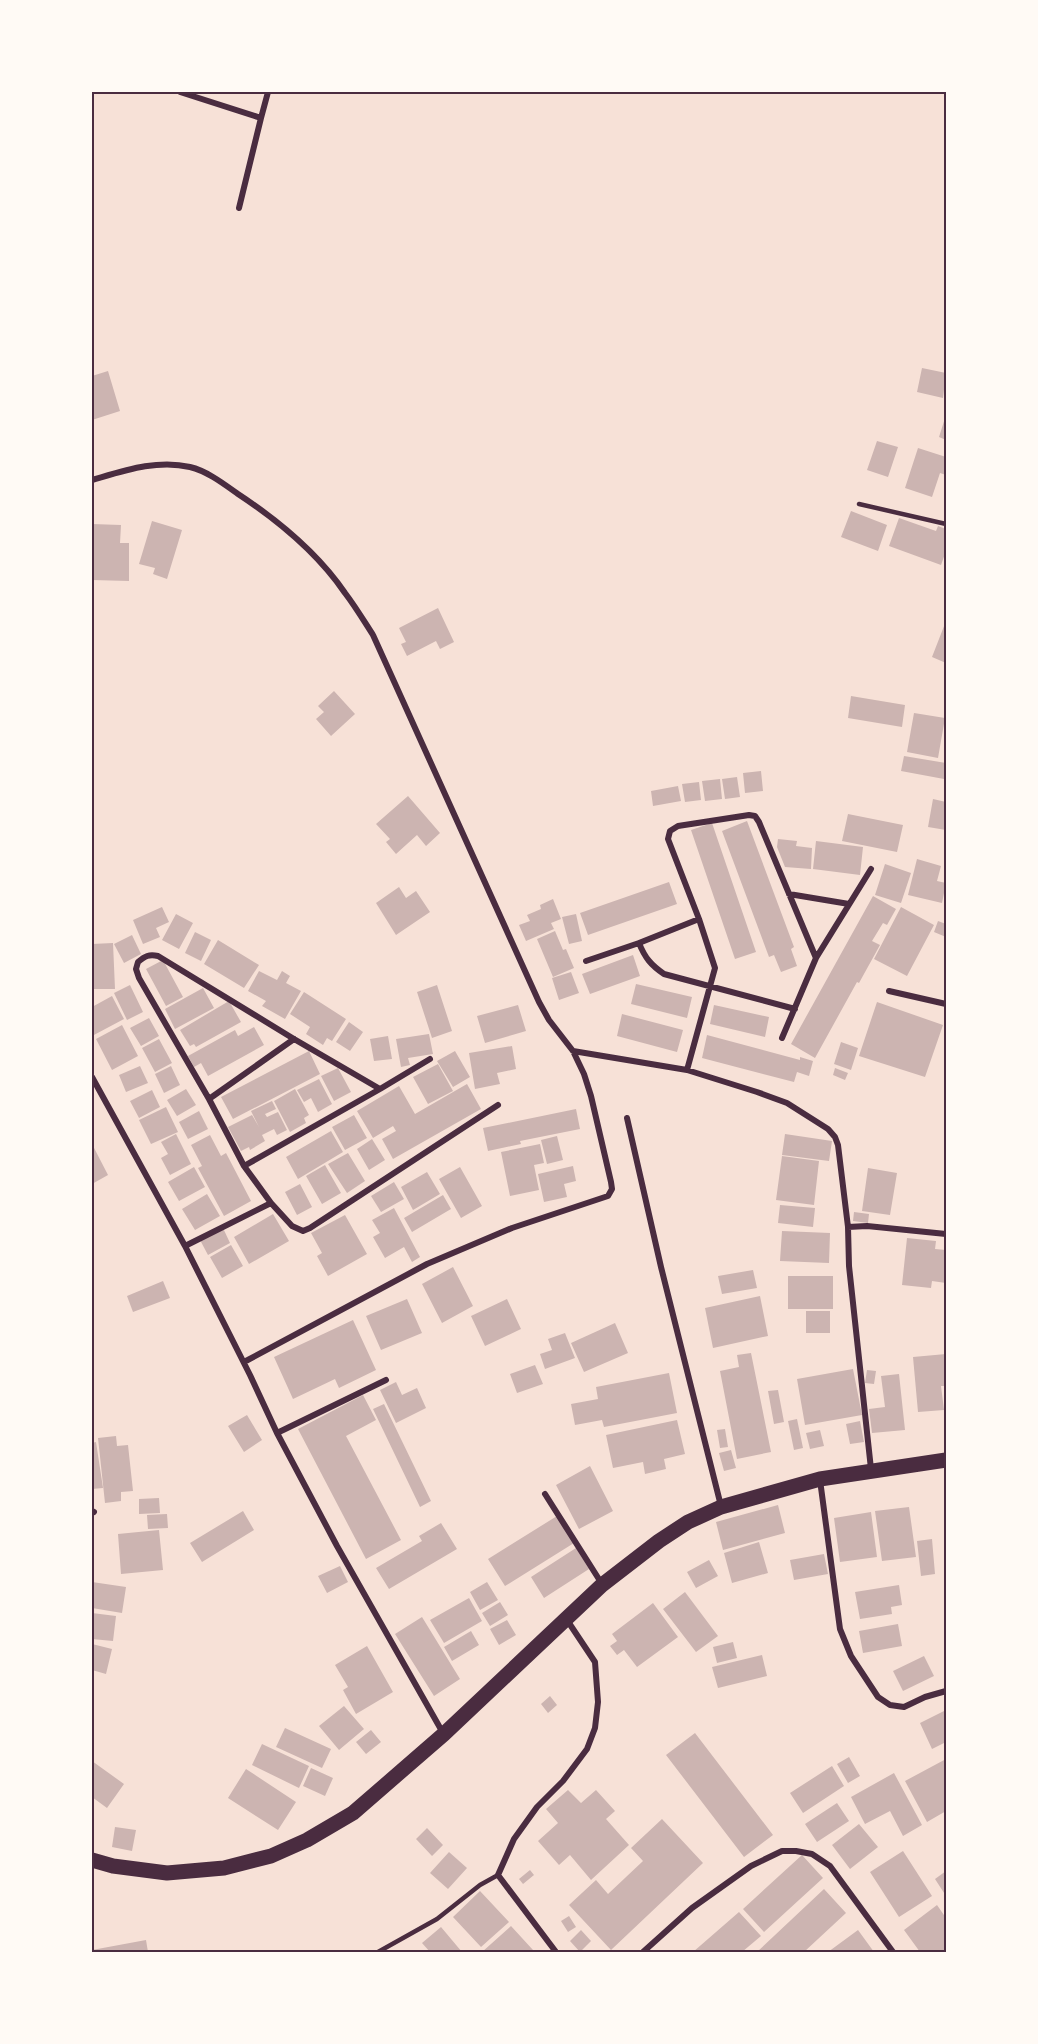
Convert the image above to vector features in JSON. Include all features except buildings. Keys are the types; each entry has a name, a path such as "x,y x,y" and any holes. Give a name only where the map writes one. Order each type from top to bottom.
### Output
{"highway":[{"path":"92,1860 113,1866 167,1874 224,1868 271,1856 307,1840 353,1813 444,1734 602,1585 659,1541 688,1522 721,1507 820,1479 872,1473 946,1460"}],"street":[{"path":"180,92 261,118"},
{"path":"239,208 268,92"},
{"path":"92,480 160,464 192,467 223,483 273,517 305,546 345,591 373,635 539,1002 549,1020 573,1051 591,1096 611,1182 612,1189 608,1196 512,1228 426,1264 243,1362"},
{"path":"687,1070 715,962 668,839 670,831 678,826 748,814 755,816 816,958"},
{"path":"782,1038 816,958 871,869"},
{"path":"789,894 849,904"},
{"path":"586,961 699,920"},
{"path":"639,943 651,965 664,974 795,1009"},
{"path":"380,1089 158,956 144,957 138,962 136,969 138,978 244,1166 271,1203 292,1226 303,1231 498,1105"},
{"path":"890,991 946,1004"},
{"path":"208,1099 294,1039"},
{"path":"573,1051 687,1070 787,1103 828,1129 835,1137 838,1145 848,1227 849,1266 872,1473"},
{"path":"244,1166 430,1059"},
{"path":"92,1077 185,1246 277,1433 337,1546 444,1734"},
{"path":"627,1118 661,1267 721,1507"},
{"path":"185,1246 271,1203"},
{"path":"848,1227 867,1226 946,1234"},
{"path":"277,1433 386,1380"},
{"path":"820,1479 840,1629 850,1656 878,1697 890,1705 904,1707 925,1697 946,1691"},
{"path":"545,1494 602,1585"},
{"path":"556,1953 498,1875 514,1839 537,1807 563,1781 587,1749 594,1728 598,1702 596,1662 567,1620"},
{"path":"643,1953 692,1908 752,1866 782,1851 796,1851 812,1854 830,1866 893,1953"}],"lane":[{"path":"859,504 946,524"},
{"path":"378,1953 437,1919 480,1885 498,1875"}]}
